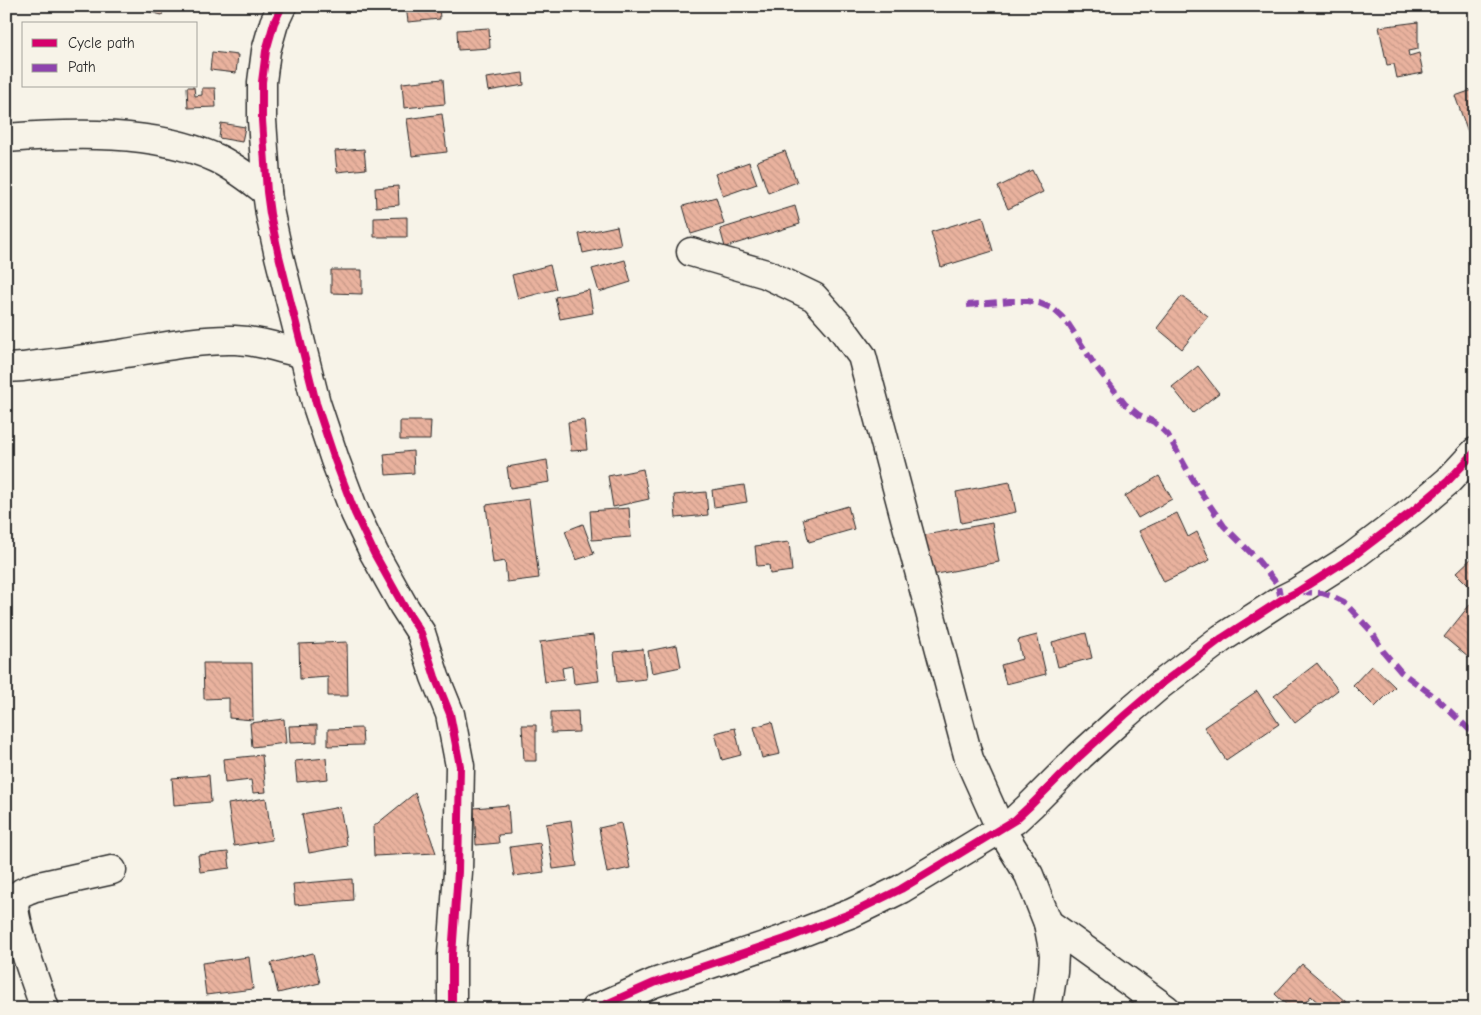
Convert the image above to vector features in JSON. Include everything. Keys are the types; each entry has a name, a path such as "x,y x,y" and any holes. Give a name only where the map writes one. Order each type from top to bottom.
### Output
{"street":[{"path":"282,6 274,23 266,51 262,82 262,120 270,214 302,354 328,441 355,513 403,606 421,633 435,677 450,714 460,766 458,872 452,955 452,1009"},
{"path":"6,138 83,135 160,140 217,158 267,192"},
{"path":"691,252 766,274 814,296 840,326 862,356 969,759 1000,828 1029,875 1048,923 1054,954 1047,1009"},
{"path":"6,368 126,353 172,344 216,340 264,343 302,354"},
{"path":"595,1009 654,983 785,939 852,913 901,889 1014,820 1080,756 1160,685 1222,638 1352,557 1414,510 1448,481 1475,452"},
{"path":"46,1009 14,939 14,906 16,897 35,887 112,870"},
{"path":"1048,923 1166,1009"}],"building":[{"path":"127,6 165,6 162,15"},
{"path":"406,6 439,6 440,19 408,22"},
{"path":"1418,22 1418,49 1408,51 1409,56 1419,53 1423,73 1397,78 1394,64 1387,65 1379,27"},
{"path":"489,28 490,48 458,50 457,30"},
{"path":"212,52 238,55 236,73 210,70"},
{"path":"523,73 524,85 488,91 486,78"},
{"path":"443,79 445,104 404,108 402,83"},
{"path":"187,88 194,88 195,96 202,95 202,88 215,88 216,107 188,108"},
{"path":"1475,89 1475,130 1468,132 1455,96"},
{"path":"442,114 447,152 412,156 407,119"},
{"path":"221,123 245,127 242,142 219,138"},
{"path":"364,149 366,169 337,172 335,151"},
{"path":"785,151 797,182 768,193 757,161"},
{"path":"749,162 757,184 723,196 715,174"},
{"path":"1032,170 1043,192 1008,209 998,187"},
{"path":"398,186 399,205 376,207 375,188"},
{"path":"716,197 724,224 691,234 683,206"},
{"path":"795,206 800,224 725,247 720,229"},
{"path":"983,216 993,251 941,267 931,232"},
{"path":"407,217 407,237 374,237 374,218"},
{"path":"617,226 621,245 583,253 579,234"},
{"path":"625,260 631,282 599,292 592,269"},
{"path":"550,265 556,289 518,299 512,275"},
{"path":"331,270 362,270 362,294 331,293"},
{"path":"589,290 593,313 560,319 555,297"},
{"path":"1182,296 1208,316 1182,349 1157,328"},
{"path":"1198,366 1219,393 1193,413 1172,387"},
{"path":"584,420 587,450 571,451 568,422"},
{"path":"400,421 431,421 430,440 400,440"},
{"path":"413,451 414,473 386,475 384,454"},
{"path":"547,460 550,482 510,488 507,467"},
{"path":"643,469 649,499 613,507 608,476"},
{"path":"1159,476 1172,499 1138,518 1125,496"},
{"path":"1010,482 1016,512 961,523 956,492"},
{"path":"744,485 747,502 714,507 712,490"},
{"path":"706,492 708,515 676,518 674,495"},
{"path":"529,499 539,578 507,582 505,561 493,563 486,505"},
{"path":"848,506 854,529 809,542 803,519"},
{"path":"629,508 631,537 592,540 590,511"},
{"path":"1177,513 1188,537 1197,532 1210,560 1164,582 1139,531"},
{"path":"992,523 999,562 932,575 925,535"},
{"path":"583,524 594,554 576,560 565,531"},
{"path":"789,542 792,571 770,574 769,565 757,566 755,546"},
{"path":"1475,555 1475,592 1456,573"},
{"path":"1472,602 1475,604 1475,651 1469,658 1444,637"},
{"path":"1086,633 1092,658 1058,667 1052,642"},
{"path":"593,635 599,681 574,684 572,666 562,668 564,680 545,682 540,642"},
{"path":"1037,635 1046,674 1006,684 1001,665 1022,659 1018,640"},
{"path":"347,642 348,696 328,696 328,677 300,679 299,644"},
{"path":"677,645 681,667 652,673 648,651"},
{"path":"643,649 646,679 617,682 614,652"},
{"path":"203,663 252,663 253,720 229,718 229,698 204,699"},
{"path":"1317,663 1338,690 1295,723 1274,696"},
{"path":"1372,665 1395,687 1375,707 1353,685"},
{"path":"1257,691 1279,724 1226,760 1204,727"},
{"path":"578,711 579,732 551,733 551,712"},
{"path":"284,719 286,743 252,747 250,723"},
{"path":"772,722 780,754 762,758 754,727"},
{"path":"317,725 317,742 290,743 289,726"},
{"path":"522,725 536,725 536,761 524,761"},
{"path":"362,728 363,745 328,746 328,729"},
{"path":"735,728 741,755 722,760 715,733"},
{"path":"262,755 266,792 253,793 251,780 225,783 223,759"},
{"path":"326,758 328,779 297,782 295,761"},
{"path":"209,775 211,802 174,805 172,778"},
{"path":"415,793 436,853 374,856 373,827"},
{"path":"266,798 272,840 234,846 228,804"},
{"path":"508,805 510,834 498,835 499,843 476,845 474,808"},
{"path":"340,807 347,846 309,853 302,814"},
{"path":"571,820 577,866 553,869 546,824"},
{"path":"621,823 630,868 607,873 599,828"},
{"path":"540,843 544,872 514,876 510,847"},
{"path":"228,852 230,868 200,872 198,855"},
{"path":"352,879 353,900 295,905 293,884"},
{"path":"313,953 320,983 278,993 271,963"},
{"path":"249,957 253,989 206,995 202,963"},
{"path":"1302,964 1346,1002 1340,1009 1325,1009 1311,996 1300,1009 1291,1009 1275,994"}],"marked path":[{"path":"967,305 1027,301 1039,303 1053,309 1061,316 1094,364 1125,404 1139,415 1154,422 1168,435 1194,482 1224,526 1255,557 1278,585 1281,600"},
{"path":"1300,592 1322,593 1344,602 1372,632 1383,651 1401,672 1435,697 1475,735"}],"cycle path":[{"path":"282,6 274,23 266,51 262,82 262,120 267,192 279,256 316,403 335,460 355,513 374,553 421,633 435,677 450,714 460,766 458,872 452,955 452,1009"},
{"path":"595,1009 654,983 785,939 852,913 901,889 1015,820 1080,756 1160,685 1222,638 1352,557 1414,510 1448,481 1475,452"}]}
